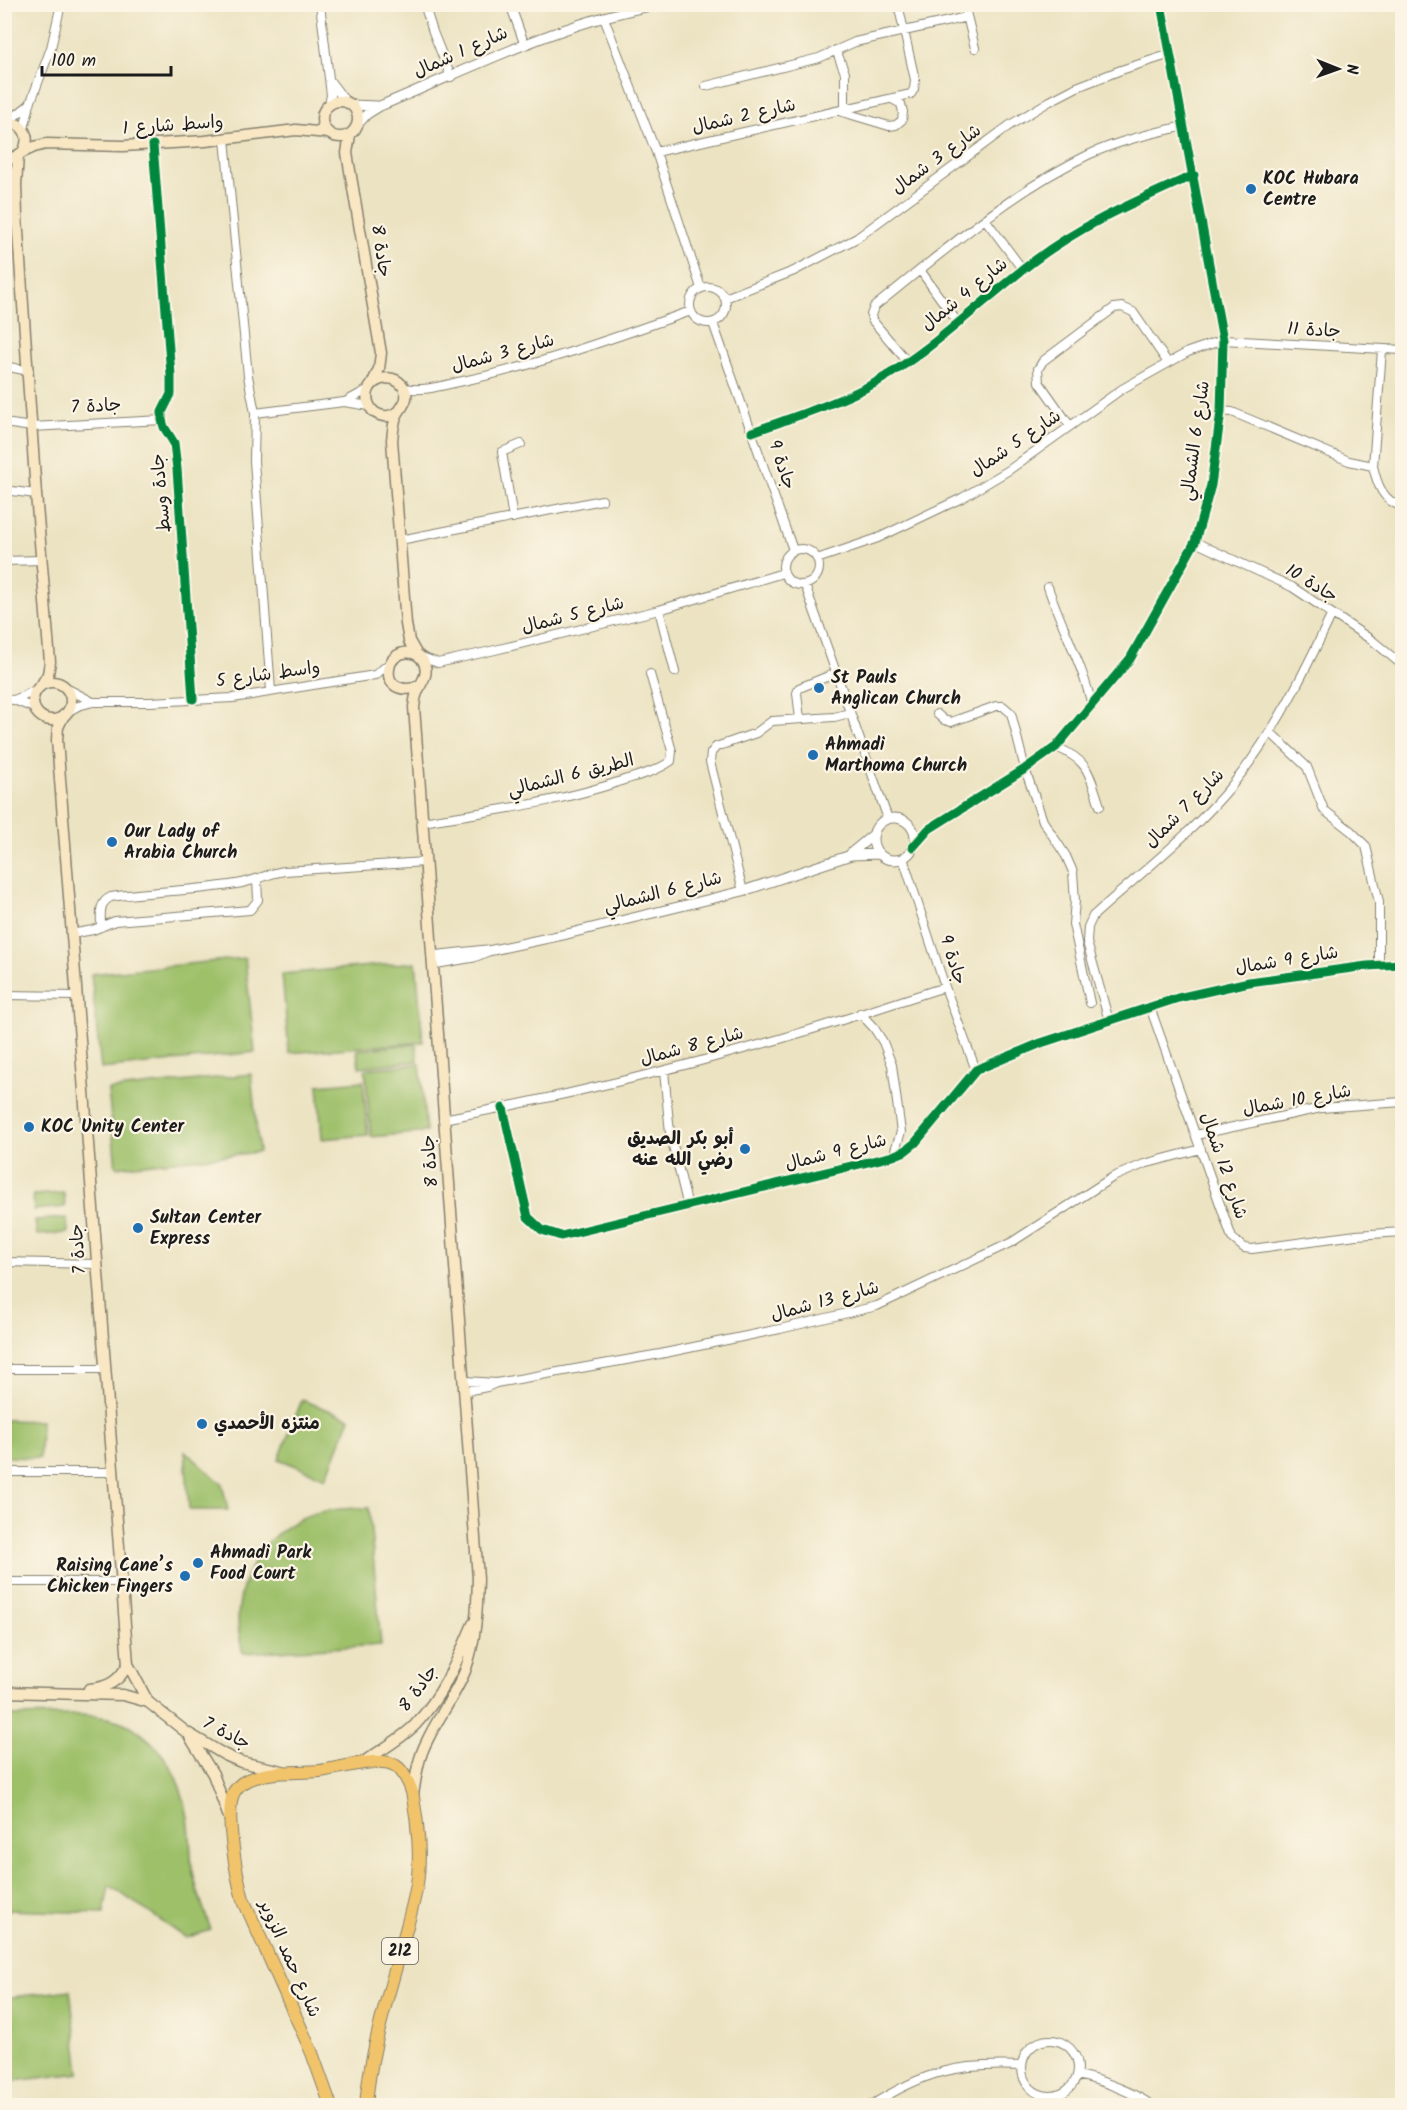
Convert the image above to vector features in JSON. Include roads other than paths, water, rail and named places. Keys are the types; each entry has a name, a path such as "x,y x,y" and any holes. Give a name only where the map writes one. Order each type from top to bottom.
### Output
{"main road":[{"path":"334,102 349,104 357,114 357,125 350,135 343,138 332,135 322,125 322,114 334,102"},
{"name":"واسط شارع 1","path":"296,130 322,114"},
{"name":"واسط شارع 1","path":"7,122 15,122 25,131 52,144"},
{"name":"واسط شارع 1","path":"4,158 34,147 52,144 100,147 153,145 296,130 332,135"},
{"path":"25,131 27,143 20,154 16,195 50,662 48,674 38,688 33,702 34,708 43,718 50,720 65,713 71,700 50,662"},
{"name":"جادة 8","path":"332,135 347,153"},
{"name":"جادة 8","path":"350,135 347,153 381,353 388,368 401,384"},
{"path":"4,163 16,195"},
{"name":"جادة 8","path":"371,386 379,369 381,353"},
{"path":"372,409 381,416 389,417 398,412 406,402 401,384 384,378 371,386 368,394 372,409 392,441"},
{"path":"398,412 392,441 406,624 409,642 425,666 422,682 416,688 398,687 388,673 406,624"},
{"path":"391,661 406,652 417,655"},
{"path":"38,688 54,681 63,686"},
{"name":"جادة 8","path":"413,1795 419,1761 427,1741 457,1689 475,1638 478,1580 414,707 416,694 422,682"},
{"name":"جادة 8","path":"398,687 414,707"},
{"name":"جادة 7","path":"65,713 58,727 57,740 128,1664 148,1702 186,1732 241,1762 286,1771"},
{"name":"جادة 7","path":"43,718 53,728 57,740"},
{"name":"جادة 8","path":"360,1764 414,1726 439,1695 452,1674 477,1613"},
{"path":"50,1693 101,1688 113,1684 123,1674 128,1664"},
{"path":"4,1692 123,1695 148,1702"},
{"name":"جادة 7","path":"186,1732 208,1764 231,1823"},
{"name":"212","path":"231,1823 233,1793 238,1786 254,1777 286,1771 318,1771 360,1764 395,1765 401,1771 413,1795 418,1859 416,1891 372,2057 366,2106"},
{"name":"شارع حمد الزوير","path":"231,1823 237,1876 243,1899 312,2053 331,2106"}],"street":[{"path":"25,131 30,104 51,48 60,4"},
{"path":"320,4 330,80 329,105"},
{"path":"435,4 424,6 451,76"},
{"path":"510,4 524,43"},
{"name":"شارع 1 شمال","path":"357,125 367,114 380,106 524,43 604,18 661,4"},
{"name":"شارع 2 شمال","path":"656,152 911,94 915,80 898,4"},
{"path":"964,4 975,48"},
{"name":"شارع 6 الشمالي","path":"913,847 924,833 1056,747 1130,659 1195,542 1211,485 1221,411 1223,340 1161,4"},
{"path":"706,86 819,58 855,42 967,17"},
{"path":"604,18 656,152 701,288"},
{"path":"836,50 844,73 841,110"},
{"name":"شارع 3 شمال","path":"725,298 794,271 858,238 1010,125 1068,92 1121,70 1171,54"},
{"path":"330,80 349,104"},
{"name":"شارع 2 شمال","path":"841,110 889,126 896,125 902,120 903,112 901,104 892,99"},
{"path":"7,122 30,104"},
{"name":"شارع 1 شمال","path":"349,104 380,106"},
{"path":"907,361 872,320 874,307 1011,198 1088,155 1142,135 1185,126"},
{"path":"225,139 248,376 255,413 254,461 271,692"},
{"path":"153,145 171,375 171,394 162,412 162,420"},
{"name":"شارع 4 شمال","path":"752,432 819,408 874,383 958,323 1065,239 1124,207 1194,175"},
{"name":"شارع 4 شمال","path":"986,219 1023,270"},
{"path":"920,270 958,323"},
{"path":"710,287 719,290 725,298 726,308 722,317 713,323 704,323 696,319 691,311 690,302 693,293 701,288 710,287"},
{"path":"1070,426 1039,382 1038,369 1043,361 1114,309 1122,307 1132,312 1168,363"},
{"name":"شارع 3 شمال","path":"406,402 426,389 535,363 691,311"},
{"name":"جادة 9","path":"713,323 793,550"},
{"name":"جادة 11","path":"1223,340 1402,350"},
{"name":"شارع 5 شمال","path":"817,559 878,538 962,498 1009,470 1122,389 1188,352 1223,340"},
{"path":"1382,350 1373,466 1377,484 1385,497 1398,506 1402,506"},
{"path":"4,366 29,371"},
{"name":"شارع 3 شمال","path":"401,384 426,389"},
{"path":"344,402 371,386"},
{"path":"255,413 344,402 372,409"},
{"path":"1221,411 1233,412 1349,461 1373,466"},
{"name":"جادة 7","path":"4,423 32,426 162,420"},
{"name":"جادة وسط","path":"162,420 164,428 174,443 177,469 194,699"},
{"path":"513,518 502,452 521,444"},
{"path":"4,490 36,494"},
{"path":"400,540 602,500"},
{"name":"جادة 10","path":"1195,542 1292,587 1373,641 1402,665"},
{"path":"806,549 817,559 818,574 805,585 790,582 783,573 784,558 793,550 806,549"},
{"path":"4,561 42,560"},
{"name":"شارع 5 شمال","path":"438,663 659,610 783,573"},
{"path":"805,585 888,819"},
{"path":"1048,587 1058,618 1087,686 1092,706"},
{"path":"659,610 675,672"},
{"name":"شارع 7 شمال","path":"1109,1021 1087,942 1088,927 1093,916 1202,817 1233,784 1294,693 1332,614"},
{"path":"417,655 438,663"},
{"name":"واسط شارع 5","path":"65,713 93,702 233,698 271,692 375,675 391,661"},
{"path":"422,682 430,669 438,663"},
{"path":"800,719 797,696 799,688 836,673"},
{"name":"الطريق 6 الشمالي","path":"422,822 536,803 605,787 661,768 671,762 672,751 650,674"},
{"path":"375,675 398,687"},
{"name":"واسط شارع 5","path":"63,686 93,702"},
{"path":"14,700 38,688"},
{"path":"4,699 14,700 34,708"},
{"path":"937,714 951,722 996,706 1004,706 1011,714 1025,769 1043,821 1066,856 1073,872 1075,901 1073,924 1090,1003"},
{"path":"743,891 710,762 711,753 716,747 759,731 772,721 834,717 850,713"},
{"path":"1270,732 1307,767 1324,810 1366,846 1379,902 1379,964"},
{"path":"1056,747 1080,760 1089,772 1100,807"},
{"path":"896,818 909,825 913,832 913,847 903,858 890,860 879,854 875,848 876,828 888,819 896,818"},
{"name":"شارع 6 الشمالي","path":"909,825 928,824 946,819"},
{"name":"شارع 6 الشمالي","path":"843,857 874,834"},
{"name":"شارع 6 الشمالي","path":"432,960 478,956 488,951 743,891 843,857 879,854"},
{"name":"جادة 9","path":"903,858 945,987 971,1062 976,1070"},
{"path":"101,927 101,907 105,900 111,897 210,888 285,871 425,862"},
{"path":"71,934 93,930 120,920 250,910 258,900 257,879"},
{"name":"شارع 9 شمال","path":"503,1108 528,1216 542,1230 561,1236 893,1156 905,1151 915,1143 976,1070 1041,1043 1150,1007 1178,998 1249,982 1379,964 1402,964"},
{"name":"شارع 8 شمال","path":"443,1119 503,1108 664,1071 764,1044 945,987"},
{"path":"4,995 75,996"},
{"name":"شارع 12 شمال","path":"1150,1007 1232,1238 1244,1248 1252,1249 1356,1235 1402,1232"},
{"path":"860,1013 883,1042 892,1065 901,1132 893,1156"},
{"path":"664,1071 670,1133 688,1207"},
{"name":"شارع 10 شمال","path":"1196,1135 1321,1108 1402,1102"},
{"name":"شارع 13 شمال","path":"465,1386 487,1387 496,1383 703,1345 877,1306 1011,1242 1113,1177 1144,1164 1201,1149"},
{"path":"4,1262 96,1264"},
{"path":"4,1369 105,1369"},
{"path":"4,1472 113,1472"},
{"path":"4,1582 123,1582"},
{"path":"1053,2040 1066,2045 1073,2052 1078,2066 1077,2076 1065,2091 1057,2095 1047,2096 1038,2093 1024,2079 1022,2066 1025,2055 1039,2042 1053,2040"},
{"path":"870,2106 918,2078 949,2068 984,2064 1022,2066"},
{"path":"1077,2076 1106,2082 1153,2106"}],"place":[{"name":"KOC Hubara Centre","path":"1251,189"},
{"name":"St Pauls Anglican Church","path":"819,688"},
{"name":"Ahmadi Marthoma Church","path":"813,755"},
{"name":"Our Lady of Arabia Church","path":"112,842"},
{"name":"KOC Unity Center","path":"29,1127"},
{"name":"أبو بكر الصديق رضي الله عنه","path":"745,1149"},
{"name":"Sultan Center Express","path":"138,1228"},
{"name":"منتزه الأحمدي","path":"202,1424"},
{"name":"Ahmadi Park Food Court","path":"198,1563"},
{"name":"Raising Cane’s Chicken Fingers","path":"185,1576"}]}
